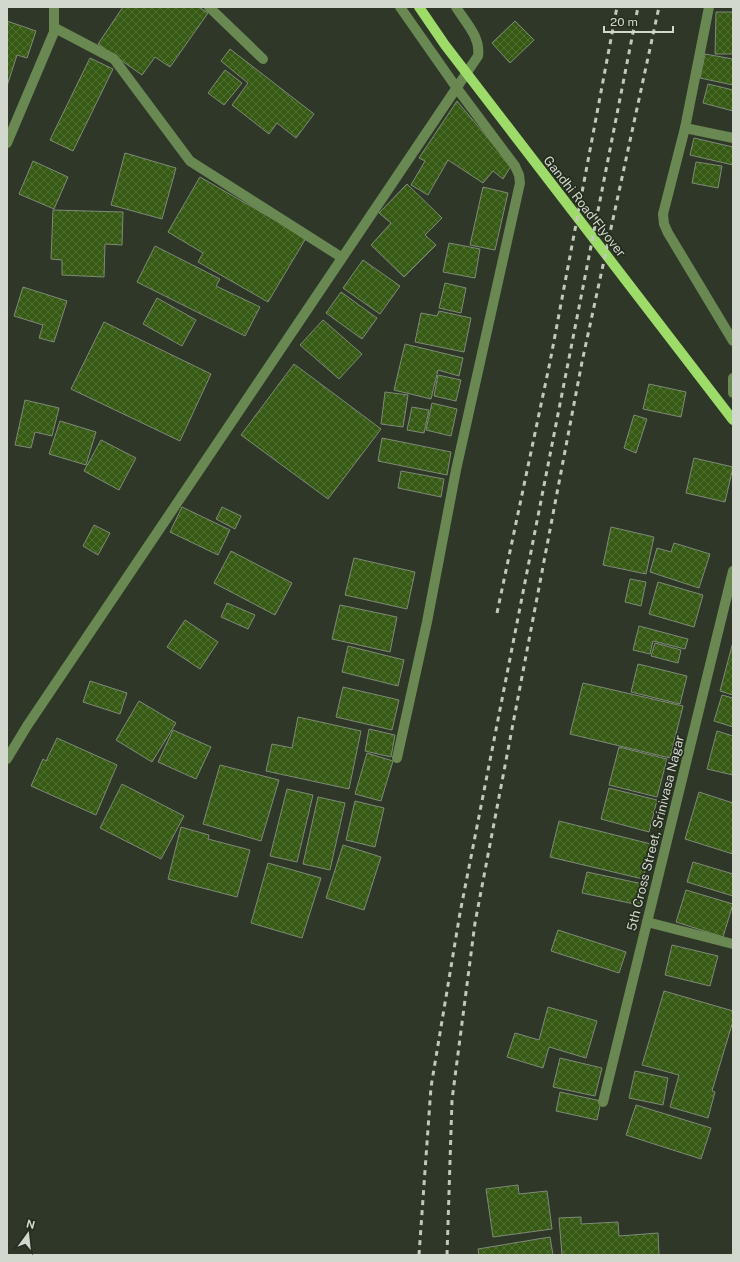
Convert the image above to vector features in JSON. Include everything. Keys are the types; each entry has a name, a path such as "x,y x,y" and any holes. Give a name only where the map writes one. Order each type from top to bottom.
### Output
{"main road":[{"name":"Gandhi Road Flyover","path":"419,7 445,45 733,420"}],"street":[{"path":"7,143 55,28 54,7"},
{"path":"209,7 263,59"},
{"path":"397,758 427,622 456,470 520,183 519,175 514,166 400,7"},
{"path":"7,760 49,693 341,257 478,56 480,47 476,38 456,7"},
{"path":"709,7 685,128 663,214 664,224 733,342"},
{"path":"55,28 114,59 190,161 341,257"},
{"path":"685,128 733,138"},
{"path":"733,378 733,393"},
{"name":"5th Cross Street, Srinivasa Nagar","path":"603,1102 733,571"},
{"path":"647,922 733,944"}],"building":[{"path":"123,7 199,7 208,13 170,67 155,57 142,75 98,44"},
{"path":"716,12 733,12 733,54 715,54"},
{"path":"7,21 36,31 27,58 17,55 7,86"},
{"path":"515,21 534,40 510,63 492,43"},
{"path":"230,49 314,114 296,138 277,123 269,134 232,105 248,83 221,61"},
{"path":"705,54 733,59 733,85 700,78"},
{"path":"90,58 113,69 73,151 50,140"},
{"path":"225,70 242,83 224,105 208,93"},
{"path":"708,84 733,90 733,111 703,103"},
{"path":"457,101 511,166 503,179 493,171 483,183 448,160 428,195 411,185 425,161 419,158"},
{"path":"694,138 733,147 733,165 690,155"},
{"path":"125,153 176,168 162,219 111,205"},
{"path":"33,161 68,177 54,209 19,194"},
{"path":"696,162 722,166 718,188 692,183"},
{"path":"200,177 306,238 268,302 198,262 203,253 168,232"},
{"path":"407,184 442,218 425,235 436,245 404,277 371,245 391,223 379,213"},
{"path":"483,187 508,193 495,250 470,245"},
{"path":"53,210 123,212 122,245 105,244 104,277 62,275 62,260 51,259"},
{"path":"449,243 480,249 475,278 443,272"},
{"path":"155,246 220,279 216,286 260,307 245,336 137,282"},
{"path":"363,260 400,286 380,314 343,288"},
{"path":"445,283 466,288 461,313 439,308"},
{"path":"23,287 67,301 54,342 39,338 43,325 14,316"},
{"path":"341,292 377,318 362,339 326,313"},
{"path":"157,298 196,320 182,346 143,324"},
{"path":"439,311 471,318 464,352 415,342 421,313 437,316"},
{"path":"323,320 362,354 339,379 300,345"},
{"path":"104,322 211,374 180,441 71,389"},
{"path":"405,344 463,358 459,376 438,370 431,399 394,390"},
{"path":"294,364 381,429 328,499 241,435"},
{"path":"438,375 461,380 456,401 434,396"},
{"path":"649,384 686,392 681,417 643,409"},
{"path":"385,392 408,395 403,427 381,424"},
{"path":"25,400 59,408 52,436 35,432 31,448 15,445"},
{"path":"432,403 457,409 451,436 426,430"},
{"path":"412,407 429,410 424,433 407,430"},
{"path":"634,415 647,419 636,453 624,448"},
{"path":"60,421 96,432 86,465 49,454"},
{"path":"382,438 451,452 447,475 378,461"},
{"path":"101,440 136,458 119,490 84,471"},
{"path":"694,458 733,467 725,502 686,493"},
{"path":"401,471 444,479 441,497 398,488"},
{"path":"182,507 230,530 218,555 170,532"},
{"path":"222,507 241,516 235,529 216,519"},
{"path":"94,525 110,533 98,555 83,546"},
{"path":"611,527 654,537 646,574 603,565"},
{"path":"674,543 710,554 699,588 650,572 657,548 671,552"},
{"path":"231,551 292,583 275,615 214,583"},
{"path":"354,558 415,572 407,609 345,595"},
{"path":"630,579 646,582 641,606 625,602"},
{"path":"658,582 703,595 694,627 649,614"},
{"path":"227,603 255,615 248,629 221,617"},
{"path":"340,605 397,617 390,652 332,639"},
{"path":"185,620 218,642 200,669 167,647"},
{"path":"639,626 688,639 685,649 653,641 650,654 633,650"},
{"path":"733,642 733,695 720,691"},
{"path":"655,643 681,650 678,663 651,656"},
{"path":"348,646 404,660 398,686 342,672"},
{"path":"638,664 687,676 680,704 631,692"},
{"path":"90,681 127,693 120,714 83,702"},
{"path":"583,683 683,706 670,758 570,734"},
{"path":"343,687 399,700 392,730 336,717"},
{"path":"722,695 733,698 733,727 714,721"},
{"path":"139,701 176,723 152,762 116,740"},
{"path":"298,717 361,731 349,789 266,771 272,744 292,748"},
{"path":"369,729 395,735 391,757 365,751"},
{"path":"173,730 211,747 196,779 158,762"},
{"path":"717,731 733,736 733,775 707,769"},
{"path":"57,738 117,765 96,815 31,786 43,759 46,761"},
{"path":"619,747 667,759 657,797 609,785"},
{"path":"367,753 393,761 381,801 355,794"},
{"path":"220,765 279,780 261,841 203,824"},
{"path":"122,784 184,816 161,859 100,828"},
{"path":"609,788 657,800 649,832 601,819"},
{"path":"287,789 313,795 297,862 270,856"},
{"path":"699,792 733,803 733,854 685,839"},
{"path":"318,797 345,803 330,870 303,864"},
{"path":"355,801 384,808 375,847 346,840"},
{"path":"559,821 651,844 643,879 550,857"},
{"path":"181,827 209,835 208,839 250,850 237,897 168,879"},
{"path":"343,845 381,857 364,910 326,898"},
{"path":"693,862 733,874 733,896 687,882"},
{"path":"268,863 321,878 302,938 251,923"},
{"path":"587,872 643,884 639,905 582,893"},
{"path":"686,890 733,904 723,937 676,922"},
{"path":"558,930 626,952 619,973 551,951"},
{"path":"672,945 718,956 710,986 665,975"},
{"path":"664,991 733,1011 733,1021 712,1091 715,1092 708,1118 670,1107 679,1075 642,1065"},
{"path":"548,1007 597,1021 586,1058 549,1047 543,1068 507,1057 515,1033 539,1040"},
{"path":"560,1058 602,1068 595,1096 553,1087"},
{"path":"635,1071 668,1078 663,1105 629,1098"},
{"path":"560,1092 601,1101 597,1120 556,1111"},
{"path":"636,1105 711,1128 701,1159 626,1135"},
{"path":"518,1185 519,1194 547,1191 552,1229 493,1237 486,1189"},
{"path":"581,1217 581,1224 618,1222 619,1236 658,1233 659,1255 562,1255 559,1218"},
{"path":"550,1237 553,1255 479,1255 478,1249"}],"railway":[{"path":"497,613 550,362 617,7"},
{"path":"419,1255 431,1087 460,913 638,7"},
{"path":"447,1255 452,1100 475,923 582,362 659,7"}]}
